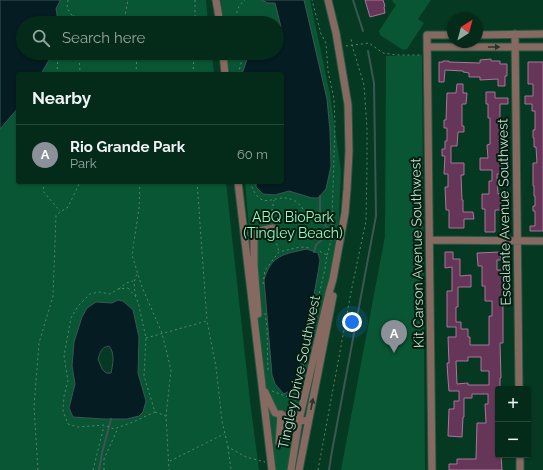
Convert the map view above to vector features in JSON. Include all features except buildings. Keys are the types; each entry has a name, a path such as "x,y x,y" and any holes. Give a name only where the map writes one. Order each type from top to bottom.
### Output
{"street":[{"path":"216,0 219,16"},
{"name":"Tingley Drive Southwest","path":"292,470 299,420 333,279 345,213 347,189 349,132 348,105 336,33 328,0"},
{"name":"Escalante Avenue Southwest","path":"515,34 519,386"},
{"path":"483,35 543,34"},
{"name":"Kit Carson Avenue Southwest","path":"432,470 427,35 447,35"},
{"path":"427,51 543,47"},
{"path":"224,60 225,72"},
{"path":"238,184 272,470"},
{"path":"273,228 254,232 254,265 265,392 275,413 308,421"},
{"path":"430,240 543,241"},
{"name":"Tingley Drive Southwest","path":"299,470 333,294 333,279"},
{"path":"279,443 281,414"},
{"path":"520,458 520,470"}],"path":[{"path":"68,0 67,8 73,16"},
{"path":"125,16 128,0"},
{"path":"195,0 196,16"},
{"path":"236,16 240,4 245,0"},
{"path":"269,390 296,400 332,237 334,98 328,71 326,43 321,34 312,0"},
{"path":"318,470 352,287 366,221 367,129 364,85 351,38"},
{"path":"352,45 369,43 384,53 397,55 427,51"},
{"path":"57,72 58,60"},
{"path":"79,60 79,72"},
{"path":"136,72 137,60"},
{"path":"193,72 194,60"},
{"path":"239,72 242,60"},
{"path":"46,184 44,191 61,212"},
{"path":"38,470 34,407 39,344 53,296 56,215 68,207 79,184"},
{"path":"140,184 139,208 132,255 142,287 162,333 171,370 166,416 169,470"},
{"path":"197,184 207,321 216,367 222,421 228,447 231,470"},
{"path":"251,184 254,192 260,198 269,201 285,198 294,200 310,218 322,224 332,220"},
{"path":"262,288 265,270 279,252 300,248 311,248"},
{"path":"319,251 327,255"},
{"path":"137,273 134,280 134,288 140,306 146,338 144,376 155,412"},
{"path":"134,280 126,283 110,294 98,292 90,294 78,306 70,324 64,356 68,381 64,396 63,411 68,424 78,427 104,425 114,429 155,412 166,416"},
{"path":"118,289 128,288 136,297"},
{"path":"265,311 268,372"},
{"path":"146,338 207,321"},
{"path":"93,470 104,425"},
{"path":"104,470 104,459 118,428"},
{"path":"169,462 225,434"},
{"path":"228,447 246,457 266,462"}],"green space":[{"path":"60,0 206,0 207,16 57,16 56,9"},
{"name":"ABQ BioPark (Tingley Beach)","path":"221,0 310,0 330,94 341,171 339,218 328,322 291,470 274,470 256,307 245,184 284,184 284,72 230,72 228,60 284,60 284,16 222,16"},
{"path":"392,0 431,0 418,19 424,23 407,49 403,50 380,35 379,31 396,5"},
{"path":"422,55 425,470 341,470 385,236 386,56"},
{"path":"49,60 213,60 214,72 42,72"},
{"path":"16,110 16,184 226,184 259,470 0,470 0,129","holes":["118,300 139,336 138,372 146,401 139,416 114,419 73,417 69,408 96,302 112,303"]}],"water":[{"path":"0,0 60,0 56,9 57,16 16,16 16,60 49,60 42,72 16,72 16,110 0,129"},
{"path":"261,0 304,0 327,99 330,131 331,166 326,189 318,198 312,198 289,191 275,195 263,194 256,187 256,184 284,184 284,72 243,72 247,60 284,60 284,16 278,16 275,3 268,3"},
{"path":"307,249 318,253 320,260 318,273 298,380 291,390 284,394 275,384 272,375 264,280 270,265 280,257 285,254"},
{"path":"118,300 123,301 133,310 139,337 138,373 146,401 143,412 139,416 127,419 73,417 69,408 75,384 72,366 74,342 82,317 87,308 96,302 112,303","holes":["109,346 113,359 112,370 111,373 106,373 102,369 98,359 104,348"]}],"waterway":[{"path":"353,0 363,31"},
{"path":"329,470 376,216 374,83 368,51"},
{"path":"314,252 316,245 327,235 327,229 320,213 320,196"},
{"path":"99,470 111,419"}],"place":[{"name":"Rio Grande Park","path":"394,353"}]}
